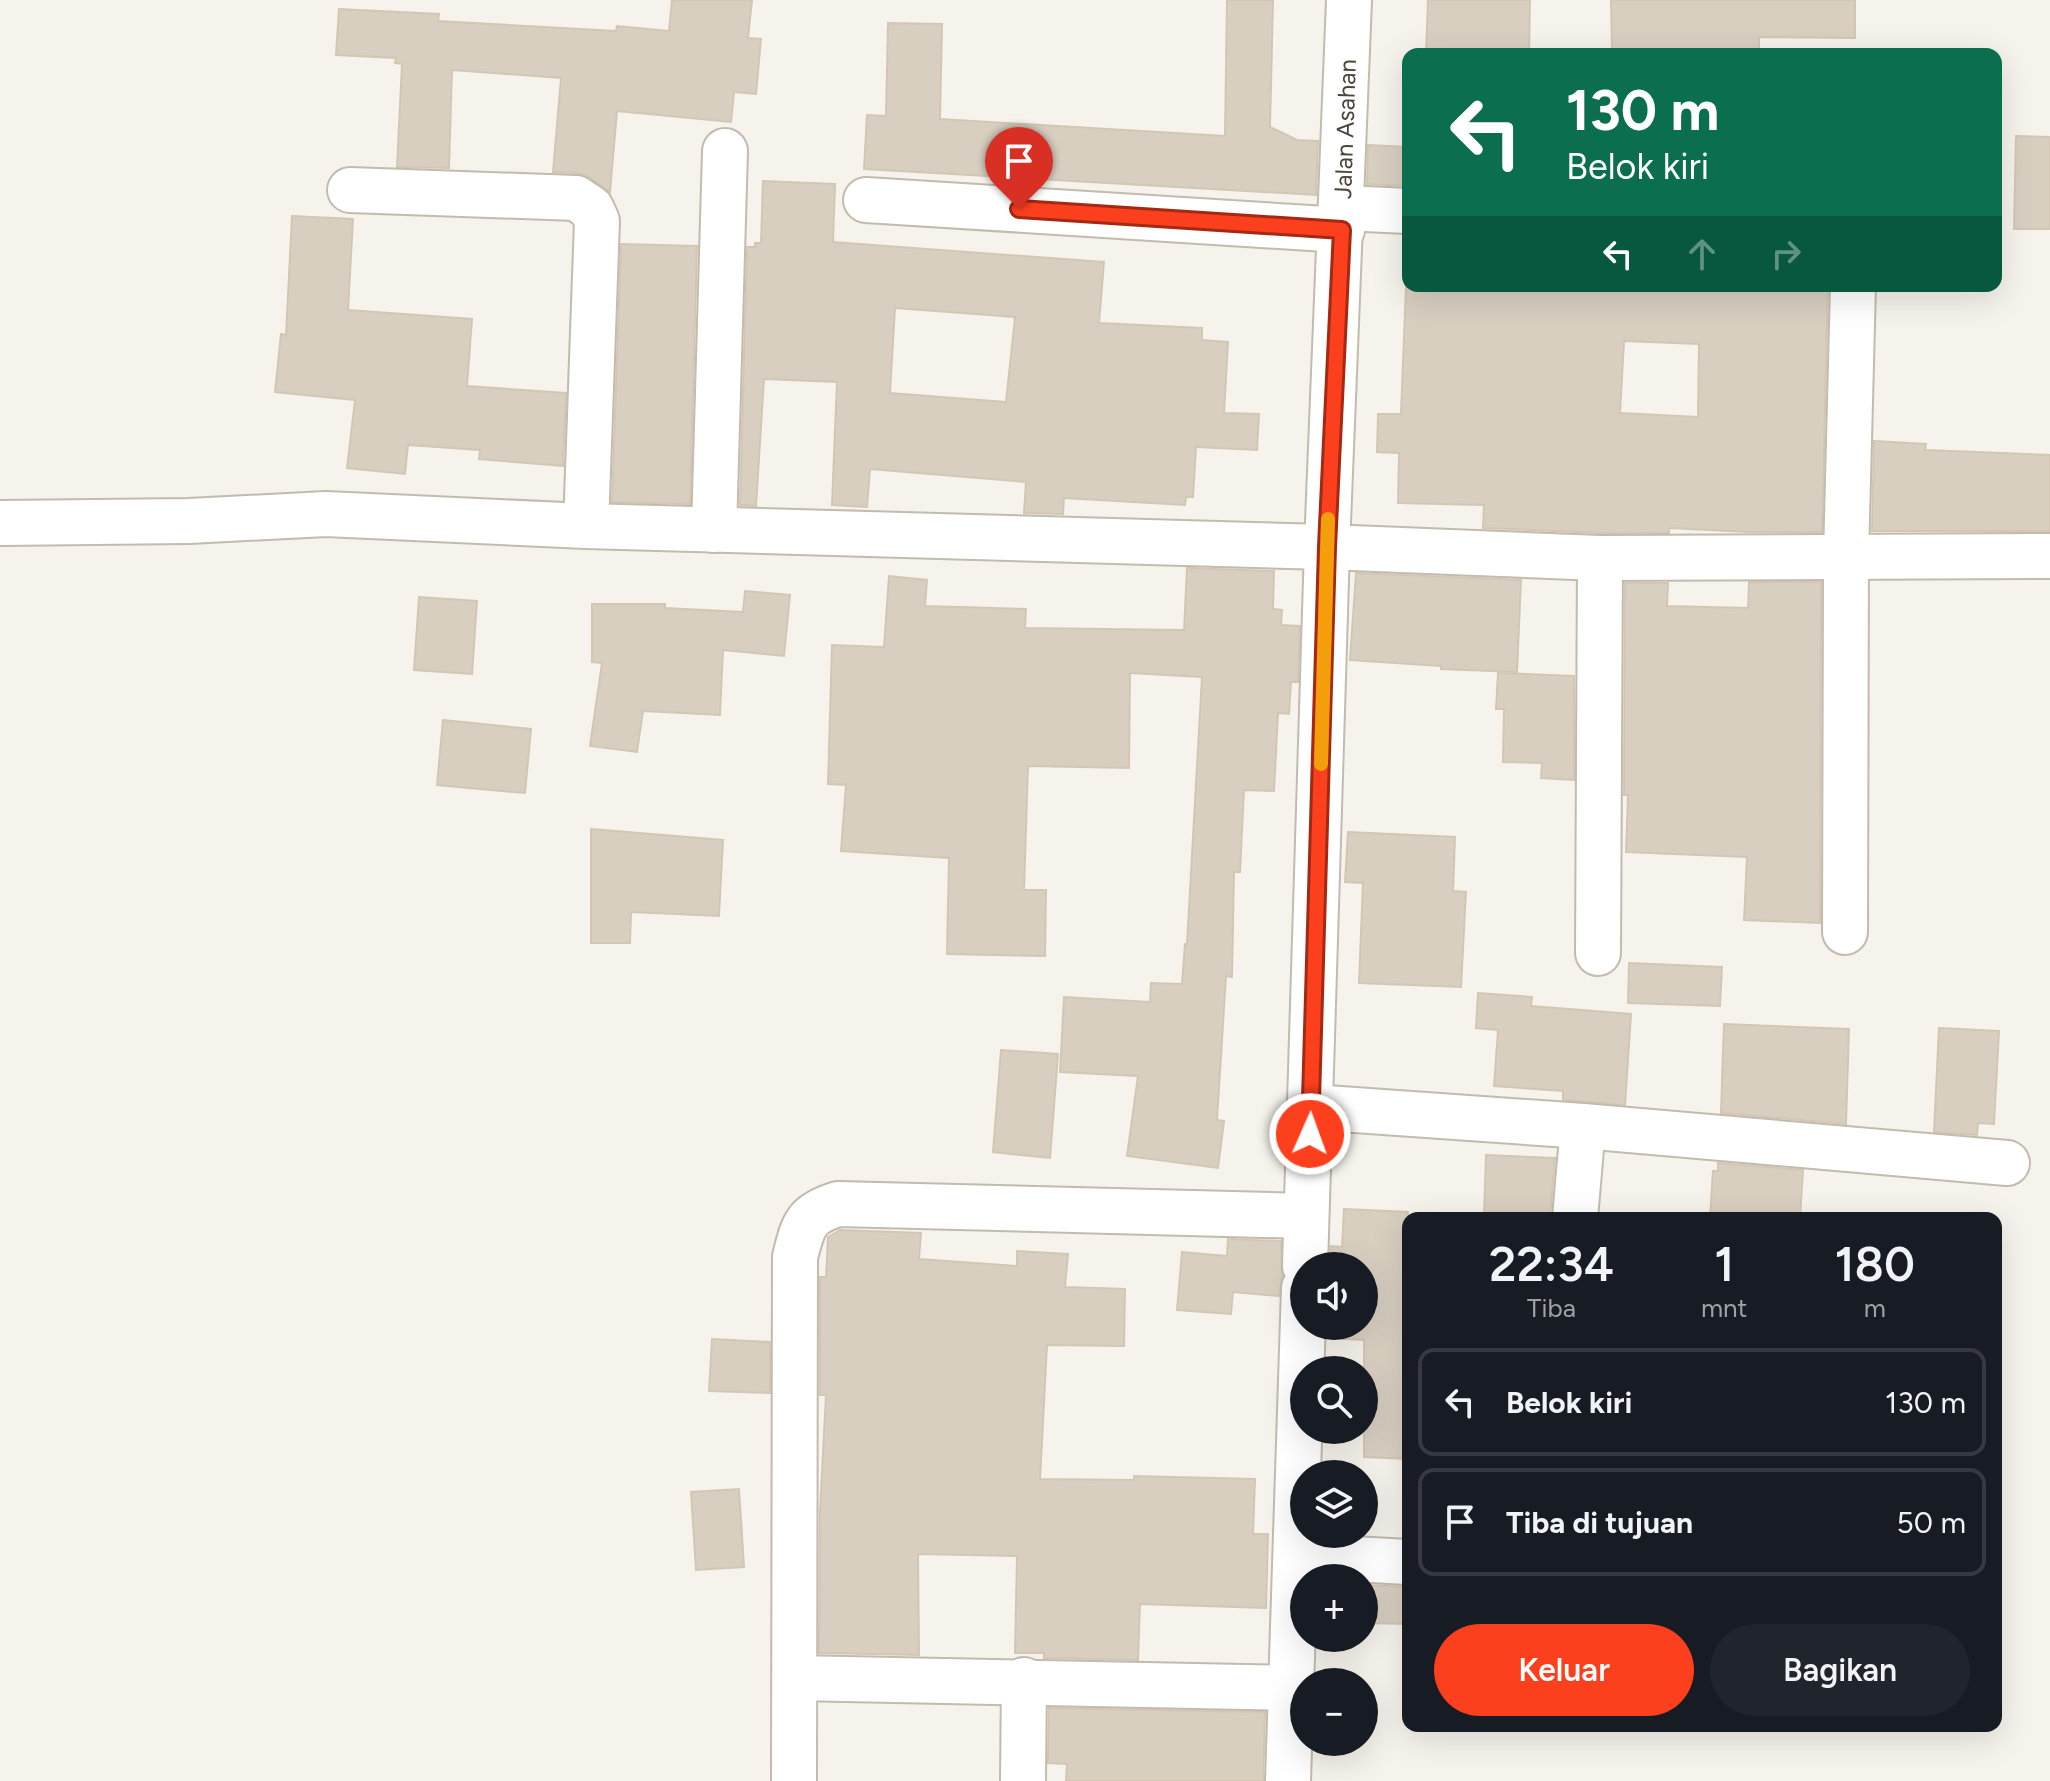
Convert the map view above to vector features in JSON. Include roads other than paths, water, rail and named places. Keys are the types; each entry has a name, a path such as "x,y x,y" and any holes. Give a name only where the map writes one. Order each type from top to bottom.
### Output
{"street":[{"name":"Jalan Asahan","path":"1305,1252 1327,547 1349,0"},
{"path":"714,530 725,151"},
{"path":"350,190 576,198 591,208 597,221 586,526"},
{"path":"866,200 1342,219 1402,212"},
{"path":"1845,932 1846,557 1853,292"},
{"path":"0,523 189,521 326,514 586,526 1600,558 2050,556"},
{"path":"1598,953 1600,558"},
{"path":"1312,1107 1583,1126 2007,1163"},
{"path":"1576,1212 1583,1126"},
{"path":"794,1781 795,1257 802,1226 818,1211 838,1204 1306,1216"},
{"path":"1293,1668 1303,1340"},
{"path":"1297,1556 1402,1562"},
{"path":"795,1678 1024,1680 1290,1688"},
{"path":"1023,1781 1024,1680"},
{"path":"1288,1781 1290,1734"}]}
